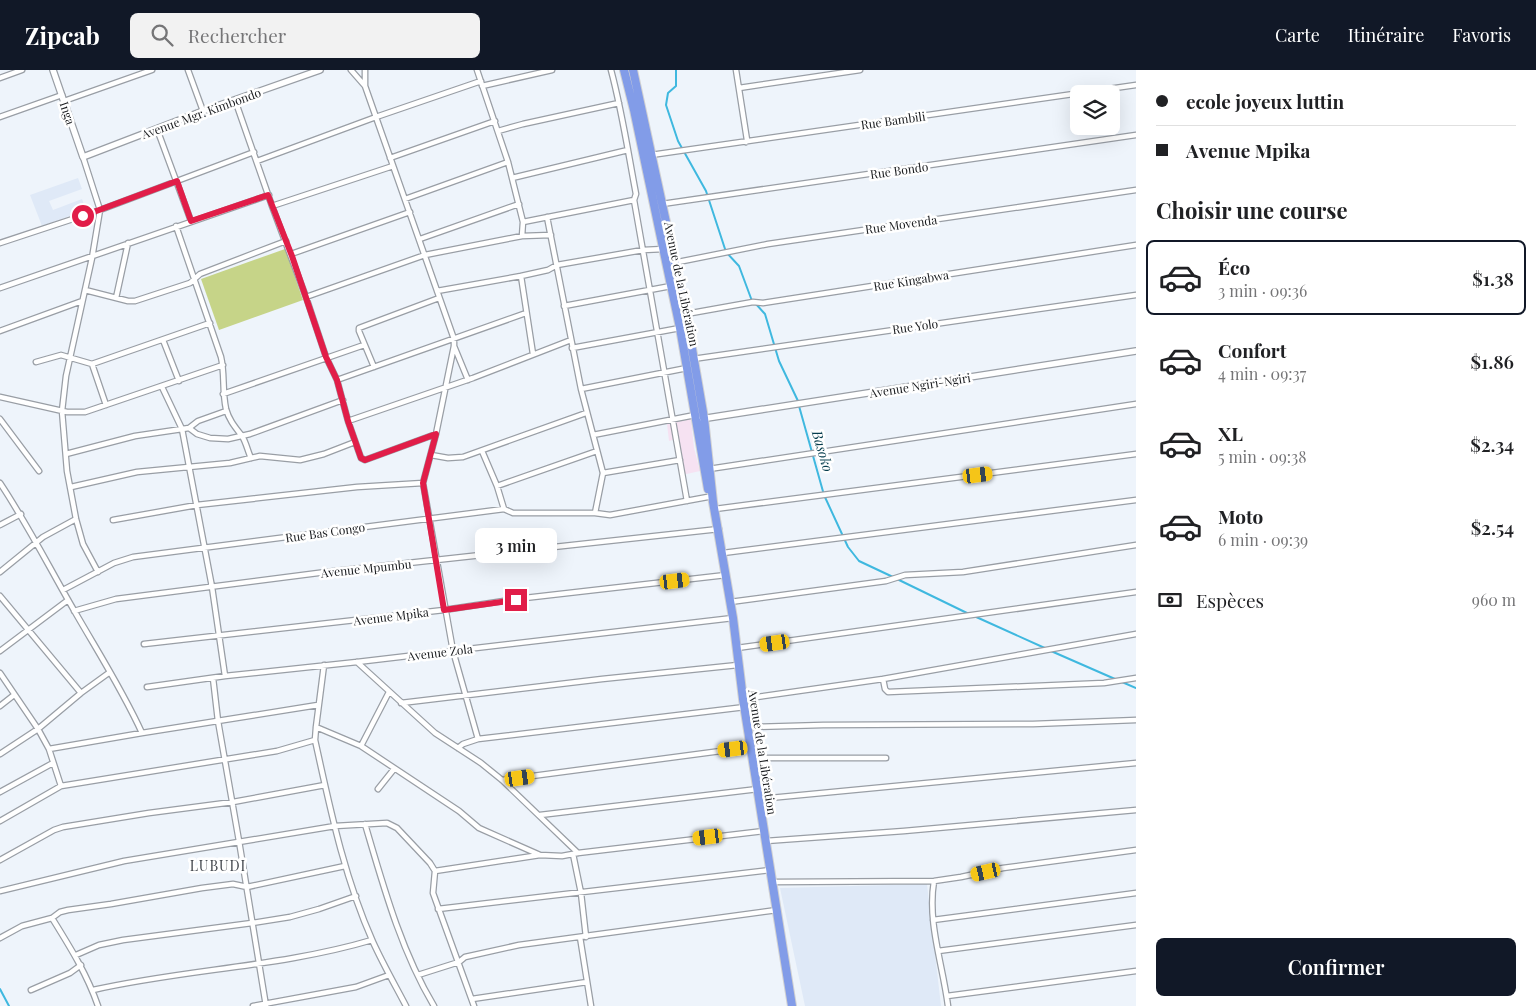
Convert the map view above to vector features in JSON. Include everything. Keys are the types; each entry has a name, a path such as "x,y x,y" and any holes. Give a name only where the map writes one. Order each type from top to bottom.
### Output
{"highway":[{"name":"Avenue de la Libération","path":"624,70 664,250 671,263 686,314 693,359 698,418 723,553 752,758 792,1006"},
{"name":"Avenue de la Libération","path":"633,70 662,204 671,263 672,286 709,469 713,501"}],"street":[{"path":"0,78 22,70"},
{"name":"Inga","path":"53,70 83,157"},
{"path":"0,117 152,70"},
{"path":"188,70 203,111"},
{"name":"Avenue Mgr. Kimbondo","path":"83,157 203,111 320,70"},
{"path":"351,70 365,86"},
{"path":"365,70 365,86 454,339 436,434 423,483 444,610 453,651 478,739"},
{"path":"477,70 508,162 523,222 522,236"},
{"path":"257,161 376,117 482,84 552,70"},
{"path":"611,70 636,194 634,200 666,373 687,501"},
{"path":"736,70 746,142"},
{"path":"739,88 860,70"},
{"name":"Rue Bambili","path":"651,155 1136,85"},
{"path":"235,100 326,357 337,380 348,421 361,458 365,460 436,434"},
{"path":"498,131 619,103"},
{"path":"390,158 495,121"},
{"path":"157,129 191,221"},
{"name":"Rue Bondo","path":"662,204 1136,135"},
{"path":"512,178 628,150"},
{"path":"0,243 100,210 254,152"},
{"path":"83,157 100,210 66,376 62,412 76,519 83,544 98,572"},
{"path":"405,199 508,162"},
{"path":"272,206 393,166"},
{"name":"Rue Movenda","path":"671,263 768,244 1136,190"},
{"path":"0,288 268,195"},
{"path":"523,222 634,200"},
{"path":"420,239 519,204"},
{"path":"291,254 410,212"},
{"path":"547,217 586,413 603,474 595,513"},
{"path":"176,226 223,365 223,394 226,411 233,426 242,436 251,458"},
{"path":"306,297 425,255 522,236 551,235"},
{"path":"85,290 128,301 143,299 190,283 200,274 286,241"},
{"path":"116,298 128,243"},
{"name":"Rue Kingabwa","path":"686,314 753,302 763,303 1136,245"},
{"path":"437,291 521,276 548,270 557,265 643,250 664,250"},
{"path":"521,276 533,354"},
{"path":"564,306 672,286"},
{"name":"Rue Yolo","path":"693,359 1136,294"},
{"path":"374,367 359,328 439,298"},
{"path":"0,331 82,301"},
{"path":"337,380 526,313"},
{"path":"36,362 58,355 92,364 210,323"},
{"path":"572,348 680,328"},
{"path":"162,340 179,381"},
{"path":"348,421 468,380 571,340"},
{"path":"223,394 364,345"},
{"path":"454,346 468,380"},
{"name":"Avenue Ngiri-Ngiri","path":"698,418 806,403 1136,351"},
{"path":"92,364 106,405"},
{"path":"0,397 62,412 85,412 223,365"},
{"path":"581,389 688,368"},
{"path":"162,387 182,429 212,587 225,676"},
{"path":"189,428 197,434 210,438 228,439 242,436 343,400"},
{"path":"709,469 1136,404"},
{"path":"66,454 135,436 189,428 198,422 226,411"},
{"path":"430,455 448,458 463,457 586,413"},
{"path":"593,435 674,419 698,418"},
{"path":"0,419 40,471"},
{"path":"71,486 137,472 230,463 268,456 300,460 324,454 355,442"},
{"path":"482,451 497,486 504,509"},
{"path":"497,486 597,451"},
{"name":"Rue Bas Congo","path":"63,590 114,563 133,557 504,509 513,513 595,513 610,515 687,501 829,494 1136,454"},
{"path":"603,474 680,460"},
{"path":"0,483 21,514 74,611 130,706 142,733"},
{"path":"113,520 197,505 357,487 423,483"},
{"path":"723,553 1136,500"},
{"path":"0,525 21,514"},
{"path":"0,572 36,542 76,519"},
{"name":"Avenue Mpumbu","path":"74,611 116,599 326,572 719,530"},
{"path":"730,602 886,581 904,575 963,572 1136,545"},
{"name":"Avenue Mpika","path":"144,644 444,610 536,597 726,575"},
{"path":"737,648 1136,592"},
{"path":"0,596 81,693"},
{"path":"0,651 68,600"},
{"name":"Avenue Zola","path":"147,688 225,676 733,618"},
{"path":"458,748 463,744 478,739 744,703 1136,634"},
{"path":"357,662 435,733 481,763 502,780 578,852"},
{"path":"324,665 318,705 316,740 325,785 346,866 372,940 406,1006"},
{"path":"401,703 738,665"},
{"path":"0,754 38,729 81,693 110,672"},
{"path":"0,673 38,729 49,749 61,786"},
{"path":"213,678 218,721 240,841 266,1005"},
{"path":"883,679 886,691 896,692 1104,683 1136,678"},
{"path":"360,746 389,692"},
{"path":"0,706 14,695"},
{"path":"49,749 318,705"},
{"path":"748,726 1033,724 1136,720"},
{"path":"316,727 360,746 394,770 460,811 478,828 540,855"},
{"path":"0,821 61,786 277,751 316,740"},
{"path":"502,780 751,747"},
{"path":"752,758 886,758"},
{"path":"0,792 53,763"},
{"path":"759,799 1136,763"},
{"path":"378,789 394,770"},
{"path":"0,860 54,830 63,827 233,802 325,785"},
{"path":"540,815 758,789"},
{"path":"766,841 894,832 1136,810"},
{"path":"0,890 124,860 335,826 387,823 397,828 430,862 435,871 433,893 474,1006"},
{"path":"365,824 397,924 418,975 434,1006"},
{"path":"435,871 540,855 562,856 578,852 764,831"},
{"path":"773,882 934,881 1003,868 1136,850"},
{"path":"573,854 586,937"},
{"path":"0,938 22,926 52,918 60,912 68,910 79,910 210,887 233,884 246,886 346,866"},
{"path":"438,910 770,870"},
{"path":"934,881 932,889 933,920 948,1006"},
{"path":"933,920 1136,893"},
{"path":"76,955 99,945 123,940 252,924 319,910 356,896"},
{"path":"418,975 459,962 465,957 491,951 777,910"},
{"path":"52,918 76,955 93,990 98,1006"},
{"path":"938,951 1136,925"},
{"path":"580,937 591,1006"},
{"path":"93,990 134,981 329,952 372,940"},
{"path":"31,990 70,973 80,965"},
{"path":"947,996 1136,971"},
{"path":"253,1006 356,988 389,975"},
{"path":"472,999 588,982"}],"shaded area":[{"path":"78,178 82,189 49,201 53,210 82,199 86,210 42,226 30,195"},
{"path":"691,419 694,448 700,471 682,475 676,439 669,441 667,424"},
{"path":"927,884 941,1006 805,1006 780,888"}],"green space":[{"path":"285,249 303,300 219,330 201,279"}],"waterway":[{"name":"Basoko","path":"676,70 676,86 668,93 666,105 678,141 706,191 726,252 739,266 752,301"},
{"name":"Basoko","path":"756,304 765,314 779,361 798,401"},
{"name":"Basoko","path":"799,406 824,495 848,547 859,561 893,577"},
{"name":"Basoko","path":"897,579 969,614"},
{"name":"Basoko","path":"974,616 1047,649"},
{"name":"Basoko","path":"1051,651 1115,679"},
{"name":"Basoko","path":"1122,682 1136,688"},
{"path":"0,989 9,1006"}],"district":[{"name":"LUBUDI","path":"218,865"}],"route":[{"path":"83,216 177,181 191,221 268,195 292,256 326,357 337,380 348,421 362,460 436,434 423,483 444,610 516,600"}]}
